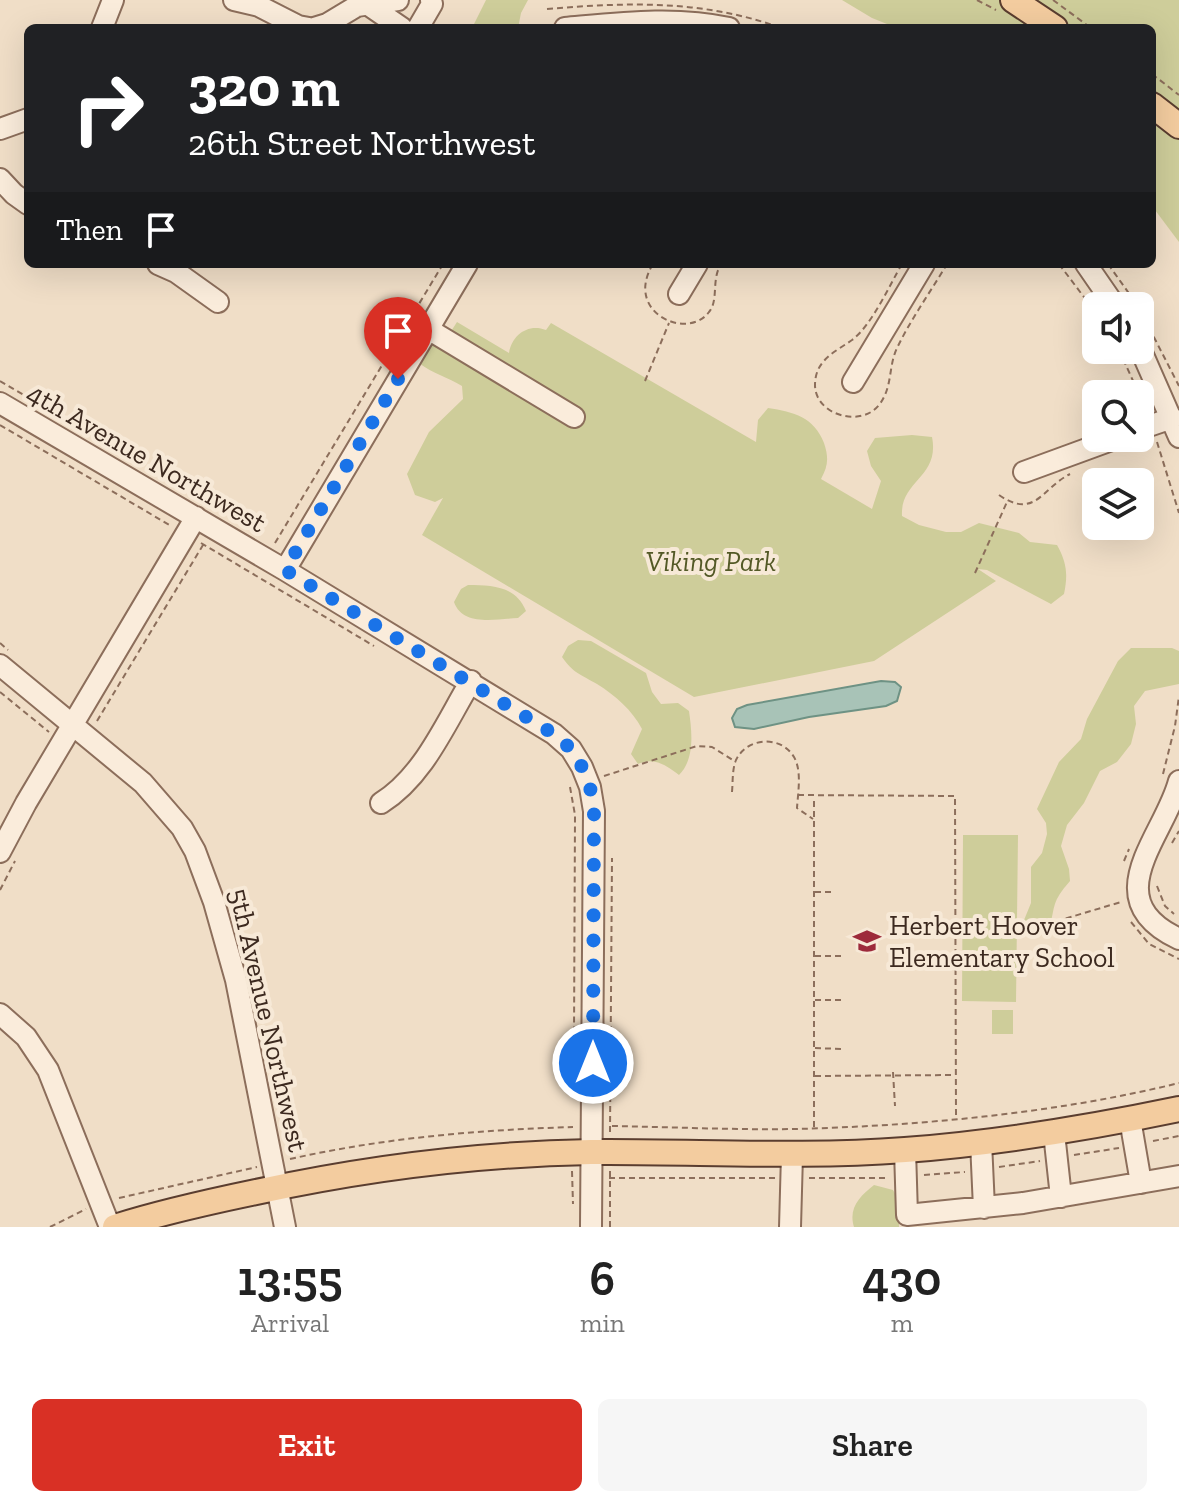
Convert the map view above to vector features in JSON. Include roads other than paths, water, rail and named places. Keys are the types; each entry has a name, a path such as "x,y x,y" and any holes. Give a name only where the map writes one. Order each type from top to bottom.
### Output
{"main road":[{"path":"1013,0 1049,24"},
{"path":"1156,108 1179,126"},
{"path":"113,1227 162,1212 278,1187 376,1169 464,1158 593,1152 792,1155 905,1150 1054,1133 1179,1109"}],"street":[{"path":"104,24 113,0"},
{"path":"234,0 259,6 294,24"},
{"path":"327,24 357,6 398,0"},
{"path":"420,24 432,4 431,0"},
{"path":"370,6 396,24"},
{"path":"624,24 651,20 702,24"},
{"path":"0,129 24,120"},
{"path":"0,179 24,201"},
{"path":"166,268 186,278 218,302"},
{"path":"285,570 465,268"},
{"path":"679,294 695,268"},
{"path":"853,382 922,268"},
{"path":"1089,268 1105,292"},
{"path":"428,329 574,417"},
{"path":"1147,364 1176,427 1154,435"},
{"name":"4th Avenue Northwest","path":"0,403 201,510 285,570 471,681 554,734 571,749 590,787 594,811 591,1227"},
{"path":"1024,472 1097,452"},
{"path":"10,852 73,724 201,510"},
{"name":"5th Avenue Northwest","path":"0,665 143,783 182,828 205,872 236,980 285,1227"},
{"path":"381,803 402,789 416,772 471,681"},
{"path":"1170,778 1172,801 1138,872 1144,909 1160,928 1179,939"},
{"path":"0,1014 26,1037 48,1070 113,1227"},
{"path":"1130,1119 1141,1183"},
{"path":"1054,1133 1061,1197"},
{"path":"981,1142 984,1208"},
{"path":"905,1150 907,1215 1061,1197 1179,1176"},
{"path":"790,1227 792,1155"}],"place":[{"name":"Herbert Hoover Elementary School","path":"867,941"}],"park label":[{"name":"Viking Park","path":"711,561"}]}
